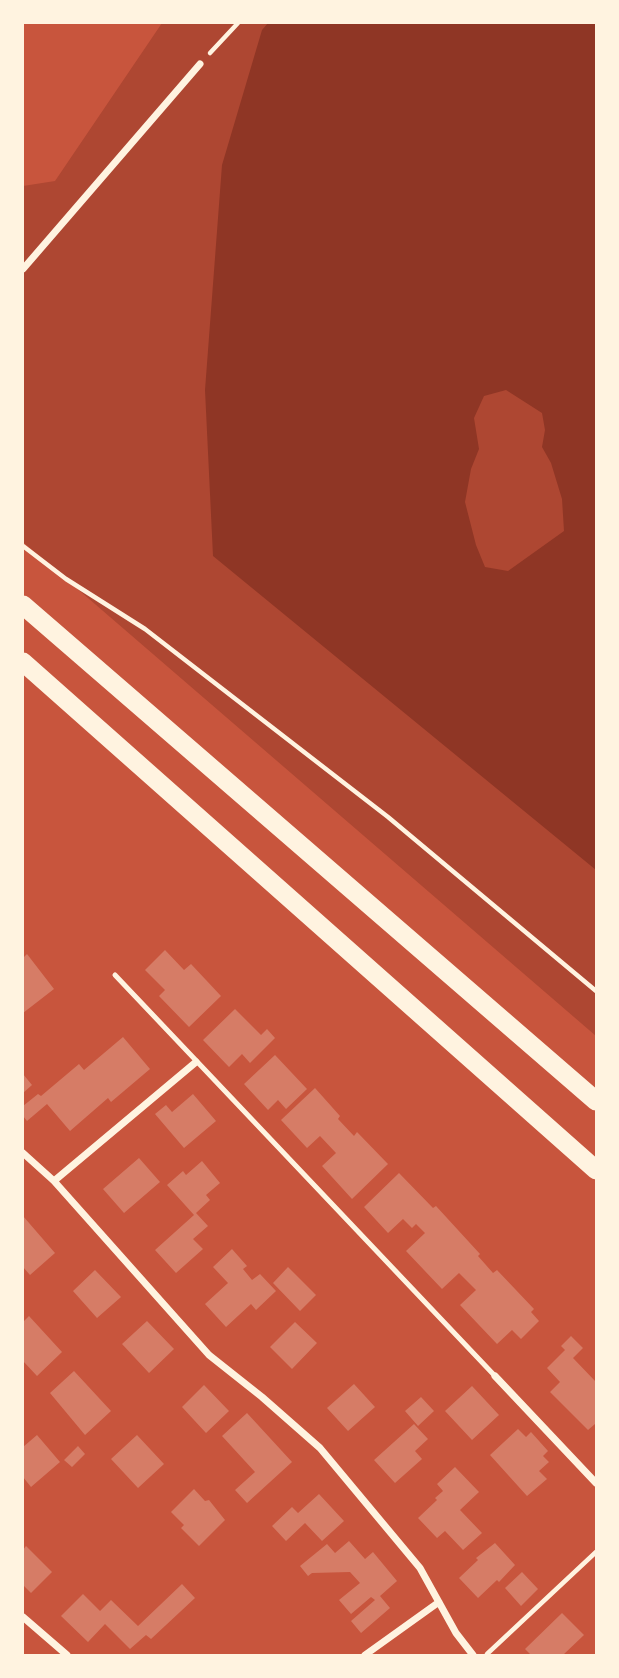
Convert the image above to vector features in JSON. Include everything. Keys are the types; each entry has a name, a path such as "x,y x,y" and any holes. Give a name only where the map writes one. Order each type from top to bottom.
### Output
{"highway":[{"path":"23,605 596,1101"},
{"path":"23,662 596,1170"}],"street":[{"path":"23,269 200,64"},
{"path":"54,1181 196,1062"},
{"path":"23,1153 54,1181 209,1355 320,1448 420,1568 456,1633 473,1655"},
{"path":"495,1376 596,1483"},
{"path":"365,1655 439,1602"},
{"path":"23,1617 67,1655"}],"lane":[{"path":"116,975 495,1376"}],"path":[{"path":"200,64 238,23"},
{"path":"23,546 66,579 145,629 322,766 399,826 596,991"},
{"path":"485,1655 596,1552"}],"shaded area":[{"path":"162,23 596,23 596,1036 23,542 23,186 55,181"},
{"path":"268,23 596,23 596,870 213,556 205,390 222,165 262,30","holes":["506,390 542,413 545,430 542,447 551,463 562,499 564,531 508,571 485,567 476,545 465,502 471,469 479,449 474,418 484,396"]}],"building":[{"path":"165,950 184,970 191,964 221,996 189,1027 159,996 165,990 145,970"},
{"path":"27,954 54,989 23,1013 23,958"},
{"path":"235,1009 261,1035 267,1029 275,1038 250,1063 242,1054 229,1067 203,1040"},
{"path":"123,1037 150,1069 111,1102 108,1098 70,1131 47,1104 27,1121 23,1116 23,1106 38,1094 41,1096 79,1064 84,1070"},
{"path":"275,1055 307,1089 286,1109 278,1100 268,1110 244,1084"},
{"path":"23,1074 32,1085 23,1093"},
{"path":"315,1088 354,1136 357,1132 388,1164 352,1199 322,1166 336,1153 320,1136 307,1148 281,1120"},
{"path":"193,1094 216,1121 184,1148 155,1114 166,1105 172,1112"},
{"path":"139,1158 160,1182 124,1213 103,1189"},
{"path":"202,1161 220,1183 206,1195 210,1200 196,1213 208,1226 193,1239 203,1249 176,1273 155,1250 194,1215 167,1185 183,1171 186,1175"},
{"path":"399,1173 433,1208 436,1206 480,1254 478,1256 493,1273 497,1270 534,1309 531,1312 539,1321 521,1339 512,1330 497,1344 460,1305 476,1290 459,1273 442,1289 406,1251 425,1233 416,1224 412,1228 403,1219 388,1233 364,1207"},
{"path":"23,1216 55,1253 30,1275 23,1267"},
{"path":"232,1249 247,1266 243,1269 252,1280 260,1274 276,1291 256,1310 251,1304 226,1327 205,1304 228,1283 213,1267"},
{"path":"288,1267 316,1295 300,1311 273,1283"},
{"path":"95,1270 121,1297 97,1318 73,1291"},
{"path":"29,1316 62,1352 37,1376 23,1361 23,1322"},
{"path":"147,1321 174,1349 149,1373 122,1344"},
{"path":"295,1322 317,1343 292,1369 270,1347"},
{"path":"571,1336 583,1348 573,1358 596,1382 596,1425 588,1430 550,1392 560,1382 547,1368 565,1350 561,1346"},
{"path":"74,1371 111,1411 85,1435 50,1393"},
{"path":"354,1384 375,1407 348,1431 327,1408"},
{"path":"204,1385 229,1411 206,1433 182,1407"},
{"path":"472,1386 499,1415 472,1440 445,1411"},
{"path":"421,1397 434,1411 418,1426 405,1411"},
{"path":"247,1413 292,1462 247,1503 235,1490 255,1472 222,1436"},
{"path":"414,1424 428,1439 415,1451 422,1459 395,1483 374,1460"},
{"path":"518,1429 526,1437 531,1432 548,1451 543,1456 549,1462 539,1471 547,1479 527,1496 490,1455"},
{"path":"37,1435 60,1462 31,1487 23,1477 23,1447"},
{"path":"137,1435 164,1464 138,1488 111,1459"},
{"path":"78,1446 85,1454 72,1467 64,1460"},
{"path":"455,1467 479,1492 460,1510 482,1533 463,1550 445,1531 437,1538 418,1518 437,1500 435,1498 443,1491 437,1484"},
{"path":"194,1489 205,1501 209,1500 225,1520 199,1546 181,1528 184,1525 171,1512"},
{"path":"319,1494 344,1521 322,1541 305,1523 286,1541 272,1526 292,1507 298,1513"},
{"path":"349,1541 365,1559 373,1552 397,1581 380,1596 390,1608 361,1633 351,1621 375,1600 371,1597 351,1614 339,1600 360,1583 350,1572 312,1573 308,1576 300,1566 327,1544 335,1553"},
{"path":"495,1543 515,1565 478,1598 459,1578 478,1560 476,1558"},
{"path":"26,1546 52,1572 31,1593 23,1585 23,1550"},
{"path":"522,1572 538,1589 521,1606 505,1588"},
{"path":"182,1584 195,1598 151,1639 146,1635 130,1649 105,1624 88,1642 61,1616 83,1594 100,1611 111,1600 138,1626"},
{"path":"562,1613 584,1635 563,1655 531,1655 525,1649"}]}
